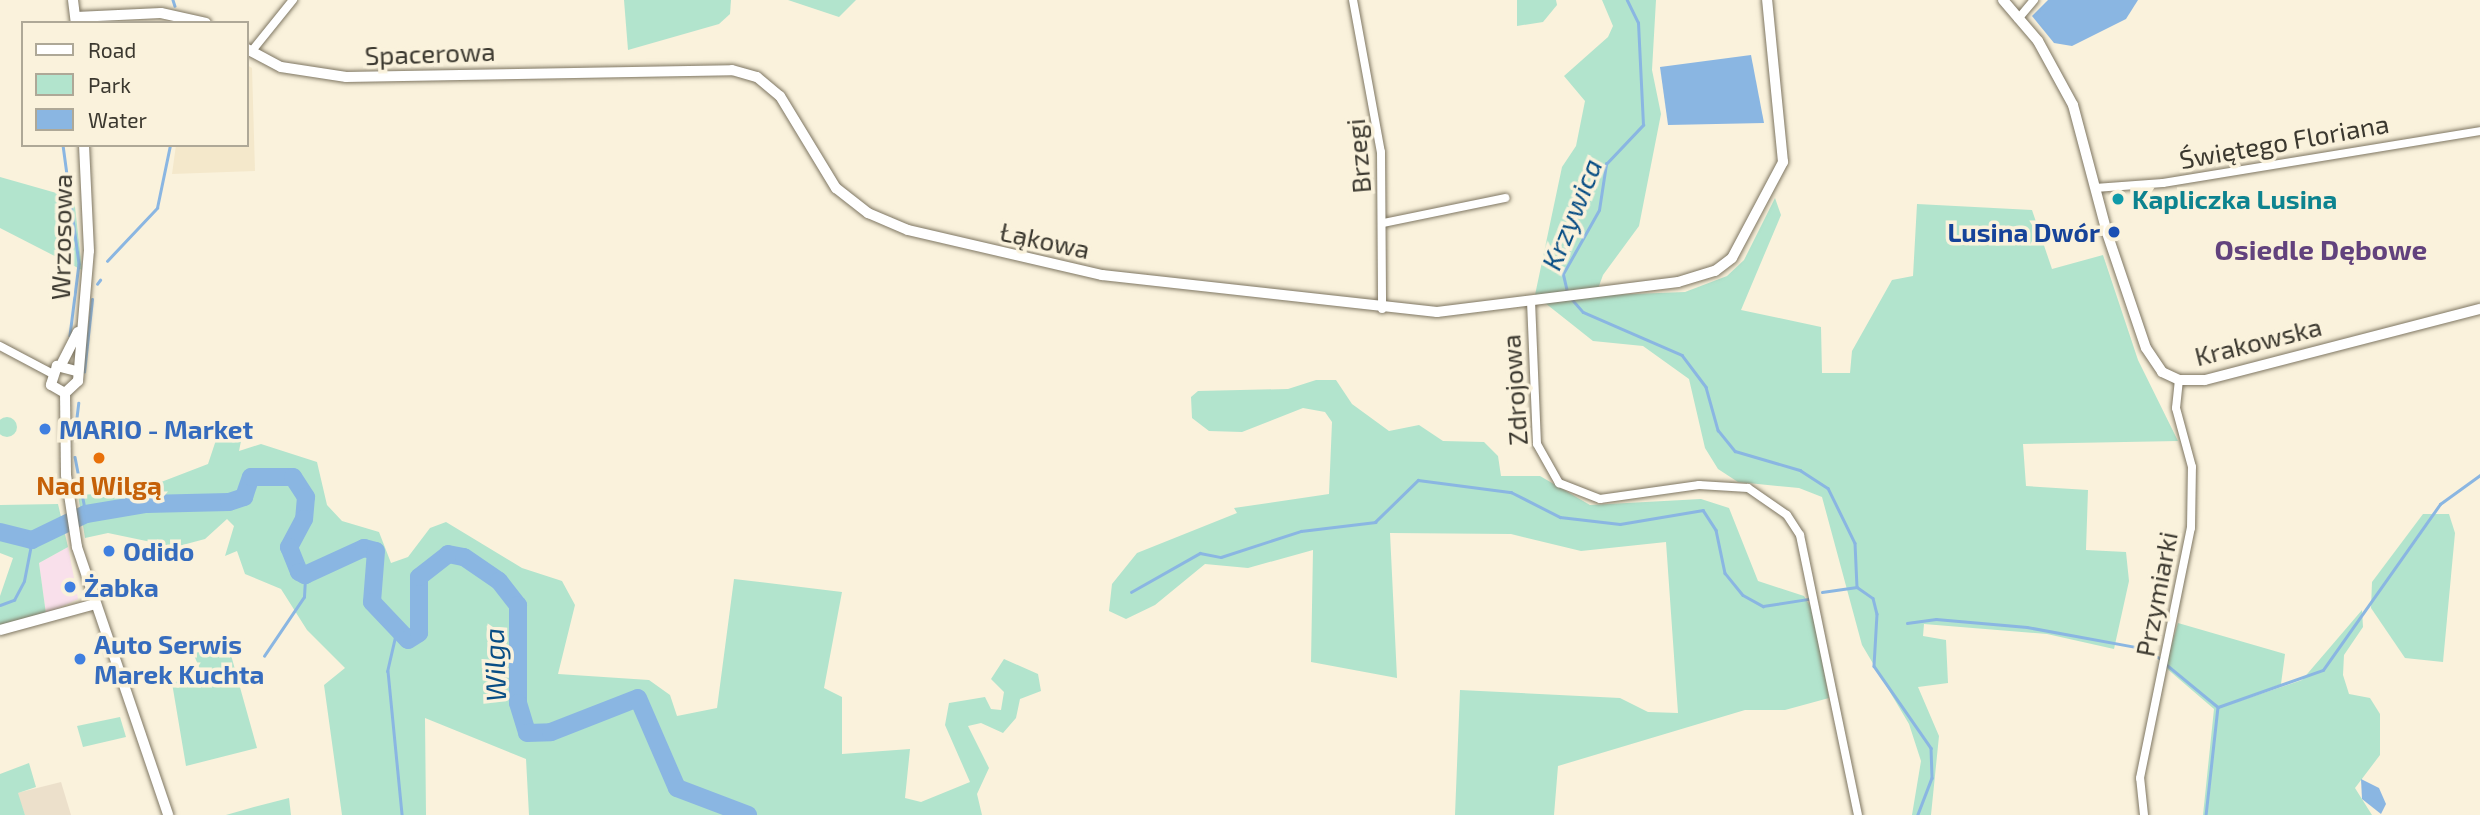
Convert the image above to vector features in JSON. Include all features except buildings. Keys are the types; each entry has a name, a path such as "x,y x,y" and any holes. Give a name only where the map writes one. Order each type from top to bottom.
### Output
{"street":[{"path":"74,0 76,20 161,13 197,21"},
{"path":"249,50 293,0"},
{"name":"Brzegi","path":"1353,0 1378,125 1383,223 1382,309"},
{"name":"Zdrojowa","path":"1767,0 1784,149 1778,176 1744,242 1699,278 1531,301 1537,444 1559,483 1600,499 1699,485 1748,488 1787,515 1800,535 1858,815"},
{"name":"Krakowska","path":"2003,0 2038,41 2073,105 2095,188 2146,348 2162,372 2179,380 2205,380 2480,309"},
{"path":"2018,19 2034,0"},
{"name":"Spacerowa","path":"249,50 281,67 346,77 620,73"},
{"name":"Łąkowa","path":"620,73 715,68 757,77 780,96 836,188 868,213 908,230 1066,270 1382,309 1437,313 1531,301"},
{"name":"Świętego Floriana","path":"2095,188 2163,183 2480,131"},
{"name":"Wrzosowa","path":"76,371 89,251 84,147"},
{"path":"1383,223 1505,198"},
{"name":"Wrzosowa","path":"61,365 80,329"},
{"path":"0,346 51,373"},
{"path":"51,373 61,365 76,371 76,385 65,393"},
{"path":"51,373 53,388 65,393"},
{"name":"Przymiarki","path":"2144,815 2140,778 2191,528 2192,467 2176,408 2179,380"},
{"path":"65,393 69,502 77,547 167,815"},
{"path":"0,630 94,604"}],"shaded area":[{"path":"248,66 252,68 255,171 172,174 176,147 248,147"},
{"path":"68,547 78,599 46,614 39,563"},
{"path":"61,782 71,815 25,815 17,793"}],"green space":[{"path":"624,0 731,0 730,14 719,24 628,50"},
{"path":"788,0 856,0 839,17"},
{"path":"1517,0 1556,0 1557,5 1543,22 1517,26"},
{"path":"1602,0 1656,0 1652,70 1661,114 1639,226 1603,275 1599,286 1606,295 1685,292 1727,276 1744,260 1775,198 1781,215 1741,310 1821,327 1822,373 1850,373 1852,351 1892,280 1913,276 1917,204 2032,210 2052,269 2103,255 2138,360 2178,441 2023,444 2026,486 2088,490 2086,550 2126,552 2129,581 2114,649 2047,634 1924,624 1923,636 1946,640 1948,683 1918,687 1939,736 1931,815 1912,815 1921,761 1909,724 1862,645 1822,497 1799,488 1738,482 1718,469 1705,448 1689,379 1643,346 1593,341 1535,295 1562,167 1576,146 1585,101 1564,76 1608,37 1613,26"},
{"path":"0,177 74,198 82,270 0,228"},
{"path":"1316,380 1336,380 1352,404 1389,431 1419,425 1443,441 1484,442 1498,456 1501,476 1540,476 1590,505 1701,499 1729,508 1758,581 1804,596 1813,611 1829,698 1785,710 1745,710 1558,766 1554,815 1455,815 1460,690 1620,698 1648,712 1678,713 1666,542 1581,551 1511,534 1390,533 1397,678 1311,662 1313,550 1248,568 1205,564 1155,605 1126,619 1109,611 1112,584 1137,553 1237,513 1234,508 1329,494 1332,422 1325,412 1303,408 1242,432 1209,431 1192,418 1191,397 1198,391 1288,389"},
{"path":"3,418 11,418 16,423 16,431 11,436 3,436 -1,432 -1,422"},
{"path":"216,440 241,441 239,451 261,444 317,462 327,505 342,521 379,532 391,563 408,557 430,528 446,522 522,568 562,581 575,605 558,674 649,680 670,695 677,716 717,708 734,579 842,592 824,688 842,697 842,754 910,749 905,798 921,802 970,782 945,725 949,703 985,697 991,709 1001,710 1004,692 991,679 1004,659 1038,674 1041,691 1020,699 1016,718 1003,733 981,723 968,726 989,768 977,794 982,815 529,815 526,759 425,718 426,815 342,815 324,685 345,668 307,630 281,589 245,574 237,551 225,556 234,526 227,519 205,539 175,547 108,533 85,538 78,495 156,491 156,484 208,464"},
{"path":"58,504 68,547 39,563 46,614 0,626 0,596 13,558 0,553 0,505"},
{"path":"2423,514 2449,514 2455,533 2443,662 2405,658 2371,608 2372,582"},
{"path":"2362,610 2363,627 2344,655 2343,675 2349,694 2370,698 2380,714 2380,755 2355,788 2372,815 2203,815 2214,709 2165,667 2178,623 2285,654 2281,684 2216,709 2302,680"},
{"path":"229,648 257,748 186,766 172,683 202,674 193,653"},
{"path":"120,717 126,737 83,747 77,726"},
{"path":"29,763 36,787 18,793 25,815 0,815 0,774"},
{"path":"289,798 291,815 226,815 254,807"}],"water":[{"path":"2048,0 2138,0 2126,19 2072,46 2054,43 2032,16"},
{"path":"1751,55 1764,123 1668,125 1660,67"},
{"path":"2361,779 2379,788 2386,804 2381,814 2362,799"}],"waterway":[{"path":"173,0 175,6"},
{"name":"Krzywica","path":"1567,292 1563,274 1599,210 1606,164 1643,125 1638,23 1627,0"},
{"path":"63,147 79,264 70,335"},
{"path":"107,261 157,208 170,147"},
{"path":"97,284 100,280"},
{"name":"Krzywica","path":"1571,298 1583,312 1682,355 1706,387 1718,430 1735,451 1800,470 1828,488 1855,543 1857,587"},
{"path":"84,372 92,299"},
{"path":"74,438 78,403"},
{"path":"75,457 86,514"},
{"path":"2218,707 2323,670 2440,504 2480,475"},
{"name":"Wilga","path":"0,532 32,540 86,514 146,504 229,502 244,497 251,477 293,477 306,497 304,519 289,547 299,572 305,575 364,548 376,551 372,602 408,640 419,633 419,577 448,554 464,557 499,581 518,605 518,703 527,733 551,732 638,698 677,788 748,815"},
{"path":"1131,592 1200,553 1221,557 1301,531 1375,522 1418,480 1511,492 1560,517 1620,524 1703,510 1716,530 1725,573 1743,595 1763,606 1808,599"},
{"path":"0,605 14,600 24,581 32,540"},
{"path":"264,656 304,597 305,575"},
{"name":"Krzywica","path":"1857,587 1873,598 1877,614 1874,666 1931,748 1932,778 1918,815"},
{"path":"1822,592 1857,587"},
{"path":"1907,623 1936,619 2027,627 2136,647 2160,658"},
{"path":"396,635 388,671 402,815"},
{"path":"2167,665 2218,707 2206,815"}],"place":[{"name":"Kapliczka Lusina","path":"2118,199"},
{"name":"Lusina Dwór","path":"2114,232"},
{"name":"MARIO - Market","path":"45,429"},
{"name":"Nad Wilgą","path":"99,458"},
{"name":"Odido","path":"109,551"},
{"name":"Żabka","path":"70,587"},
{"name":"Auto Serwis Marek Kuchta","path":"80,659"}],"district":[{"name":"Osiedle Dębowe","path":"2321,249"}]}
